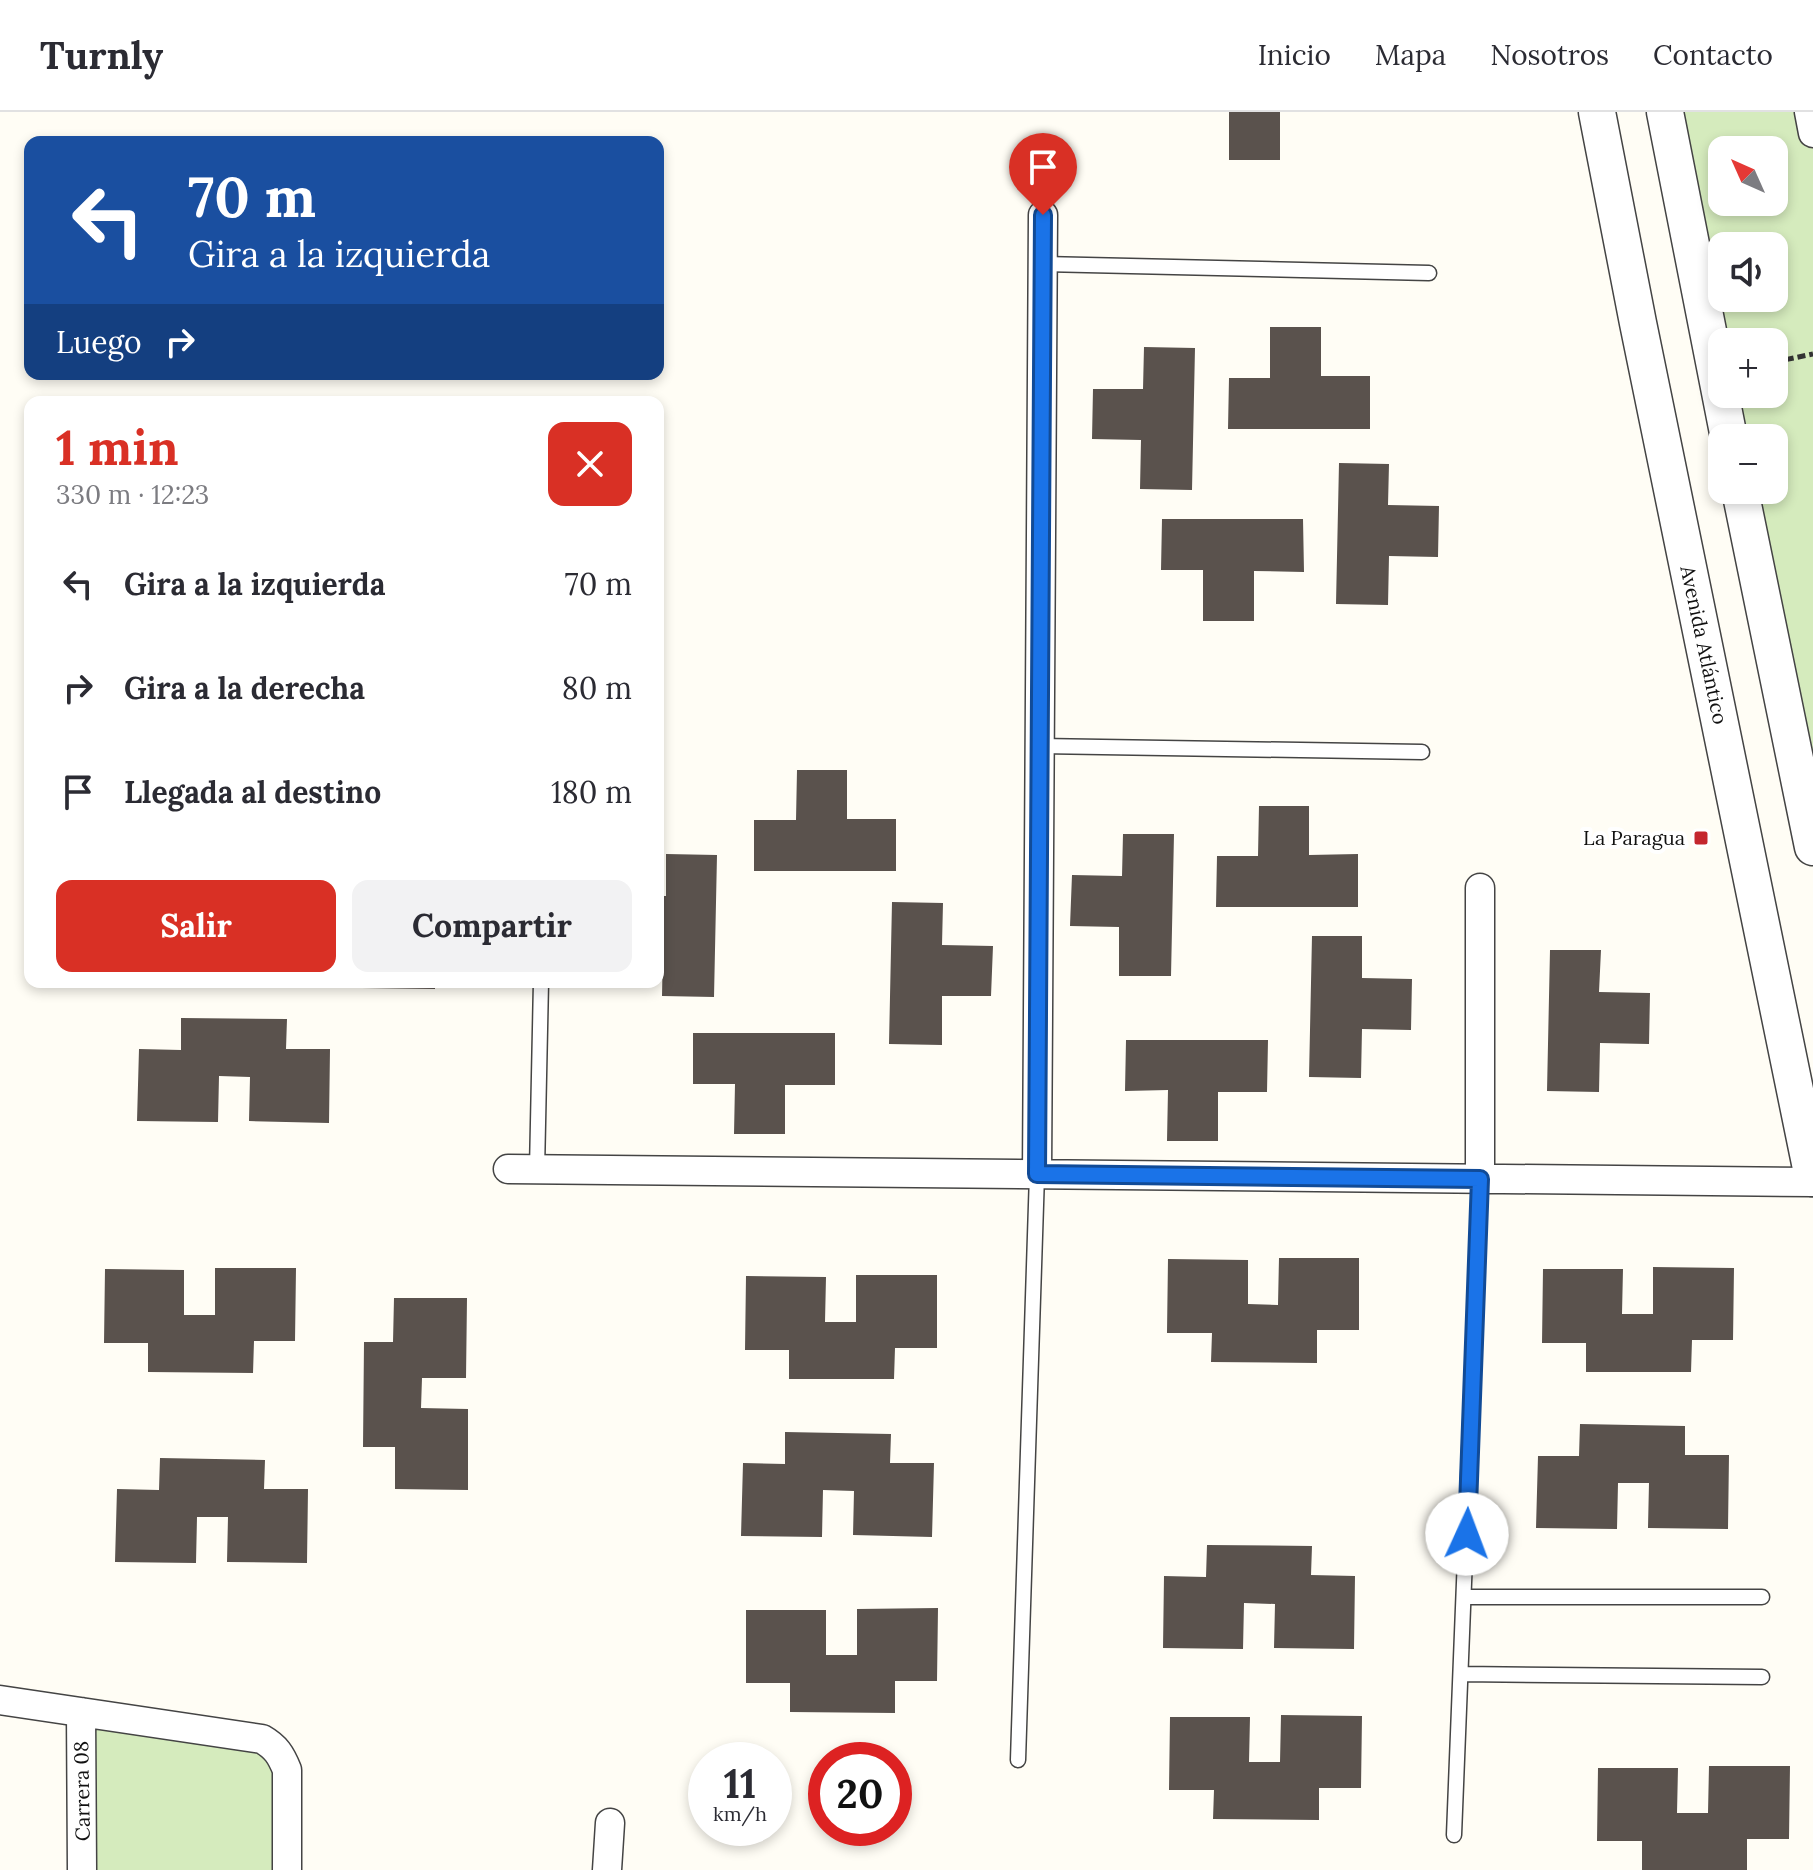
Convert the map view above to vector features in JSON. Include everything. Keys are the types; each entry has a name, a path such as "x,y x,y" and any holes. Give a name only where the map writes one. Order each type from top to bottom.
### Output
{"street":[{"name":"Avenida Atlántico","path":"1597,112 1813,1180"},
{"path":"1665,112 1726,424"},
{"path":"1809,112 1813,133"},
{"path":"1037,1174 1043,215"},
{"path":"1743,504 1811,825"},
{"path":"1480,888 1480,1179"},
{"path":"508,1169 1813,1180"},
{"path":"0,1700 262,1739 273,1745 287,1770 287,1870"},
{"name":"Carrera 08","path":"81,1712 82,1870"},
{"path":"607,1870 610,1823"}],"lane":[{"path":"1043,264 1429,273"},
{"path":"1040,746 1422,752"},
{"path":"537,1170 541,988"},
{"path":"1018,1760 1037,1174"},
{"path":"1454,1835 1480,1179"},
{"path":"1464,1597 1762,1597"},
{"path":"1461,1674 1762,1677"}],"path":[{"path":"1788,359 1813,354"}],"green space":[{"path":"1665,112 1809,112 1813,133 1813,813 1743,504 1788,504 1788,424 1726,424 1723,408 1788,408 1788,328 1708,328 1708,331"},
{"path":"81,1712 273,1745 287,1870 82,1870"}],"building":[{"path":"1229,112 1280,112 1280,160 1229,160"},
{"path":"1270,327 1321,327 1321,376 1370,376 1370,429 1228,429 1229,378 1270,378"},
{"path":"1144,347 1195,348 1192,490 1140,489 1141,440 1092,439 1093,389 1143,389"},
{"path":"1339,463 1389,464 1388,505 1439,506 1438,557 1389,556 1388,605 1336,604"},
{"path":"1162,519 1303,519 1304,572 1254,571 1254,621 1203,621 1203,570 1161,570"},
{"path":"797,770 847,770 847,819 896,819 896,871 754,871 754,820 796,820"},
{"path":"1259,806 1309,806 1309,855 1358,854 1358,907 1216,907 1217,856 1258,856"},
{"path":"1123,834 1174,834 1171,976 1119,976 1119,927 1070,926 1072,875 1122,876"},
{"path":"666,854 717,855 714,997 662,996"},
{"path":"892,902 943,903 942,945 993,946 991,996 942,996 942,1045 889,1044"},
{"path":"1312,936 1362,936 1362,978 1412,979 1411,1030 1362,1029 1361,1078 1309,1077"},
{"path":"1550,950 1601,950 1599,992 1650,993 1649,1044 1600,1043 1599,1092 1547,1091"},
{"path":"181,1018 287,1019 286,1049 330,1049 329,1123 249,1121 250,1077 219,1076 218,1122 137,1121 139,1049 181,1050"},
{"path":"693,1033 835,1033 835,1085 785,1085 785,1134 734,1134 735,1084 693,1084"},
{"path":"1126,1040 1268,1040 1267,1092 1218,1092 1218,1141 1167,1141 1168,1090 1125,1091"},
{"path":"1279,1258 1359,1258 1359,1330 1317,1330 1317,1363 1211,1362 1212,1333 1167,1333 1168,1259 1248,1260 1248,1304 1278,1305"},
{"path":"1653,1267 1734,1268 1733,1340 1692,1340 1691,1372 1586,1372 1586,1343 1542,1343 1543,1269 1623,1269 1622,1314 1653,1314"},
{"path":"215,1268 296,1268 295,1341 254,1341 253,1373 148,1372 148,1343 104,1343 105,1269 184,1270 184,1315 215,1315"},
{"path":"856,1275 937,1275 937,1348 895,1348 894,1379 789,1379 789,1350 745,1350 746,1276 826,1277 825,1322 856,1322"},
{"path":"394,1298 467,1298 466,1378 422,1378 421,1408 468,1409 468,1490 395,1489 395,1447 363,1447 364,1342 393,1342"},
{"path":"1580,1424 1685,1426 1685,1455 1729,1455 1728,1529 1648,1528 1649,1483 1618,1483 1617,1529 1536,1528 1538,1456 1579,1456"},
{"path":"785,1432 891,1434 890,1463 934,1463 932,1537 853,1535 854,1491 823,1490 822,1537 741,1536 743,1463 785,1464"},
{"path":"160,1458 265,1460 264,1489 308,1489 307,1563 227,1562 228,1517 197,1517 196,1563 115,1562 117,1489 159,1490"},
{"path":"1207,1545 1312,1546 1311,1575 1355,1576 1354,1649 1274,1648 1275,1604 1244,1603 1243,1649 1163,1648 1164,1576 1206,1577"},
{"path":"938,1608 937,1681 895,1681 895,1713 790,1712 790,1683 746,1683 746,1610 826,1610 826,1655 857,1655 857,1609"},
{"path":"1281,1715 1362,1716 1361,1788 1319,1788 1319,1820 1213,1819 1214,1790 1169,1790 1170,1717 1250,1717 1249,1762 1280,1762"},
{"path":"1709,1766 1790,1766 1789,1839 1747,1839 1747,1870 1642,1870 1642,1841 1597,1841 1598,1768 1678,1768 1677,1813 1708,1813"}],"place":[{"name":"La Paragua","path":"1701,838"}],"route":[{"path":"1043,215 1037,1174 1480,1179 1467,1534"}]}
